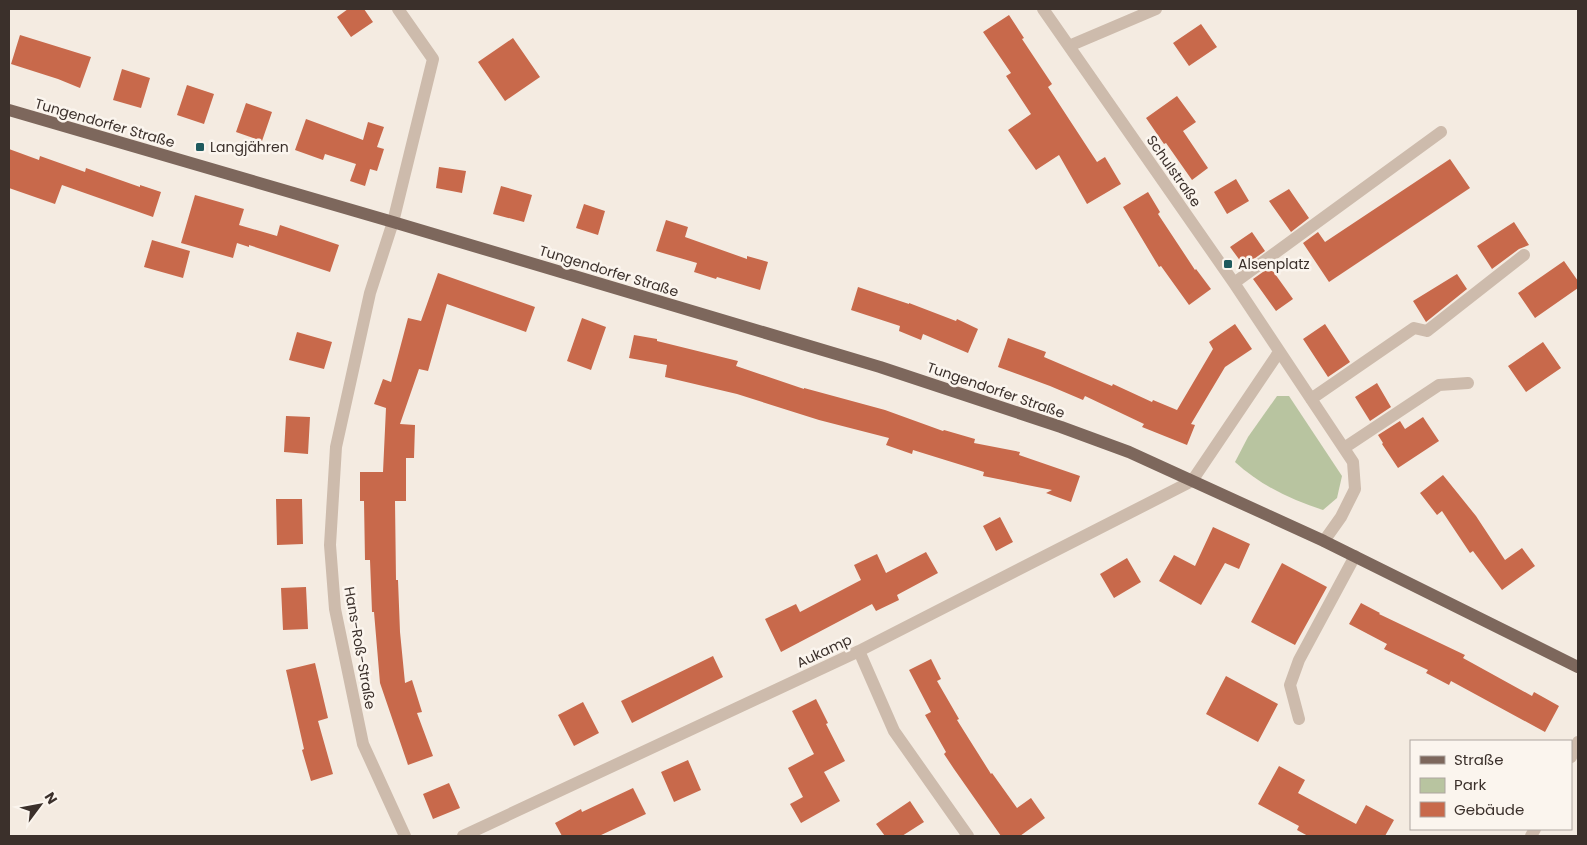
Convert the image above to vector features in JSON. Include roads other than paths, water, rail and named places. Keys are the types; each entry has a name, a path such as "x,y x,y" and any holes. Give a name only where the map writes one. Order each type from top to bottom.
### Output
{"main road":[{"name":"Tungendorfer Straße","path":"9,110 880,367 971,396 1129,452 1192,481"},
{"path":"1192,481 1324,540 1578,667"}],"street":[{"path":"393,222 433,59 398,9"},
{"name":"Schulstraße","path":"1044,9 1234,283 1279,352"},
{"path":"1069,46 1156,9"},
{"path":"1234,283 1441,132"},
{"name":"Hans-Roß-Straße","path":"393,222 370,293 336,447 330,545 335,608 363,744 405,836"},
{"path":"1311,398 1414,328 1427,331 1524,256"},
{"path":"1192,481 1279,352 1352,462 1355,489 1341,517 1324,540"},
{"path":"1344,448 1439,385 1468,384"},
{"name":"Aukamp","path":"463,836 859,651 1192,481"},
{"path":"1299,719 1290,685 1299,660 1355,556"},
{"path":"859,651 894,731 968,836"},
{"path":"1572,755 1578,742"}],"place":[{"name":"Langjähren","path":"200,147"},
{"name":"Alsenplatz","path":"1228,264"}]}
